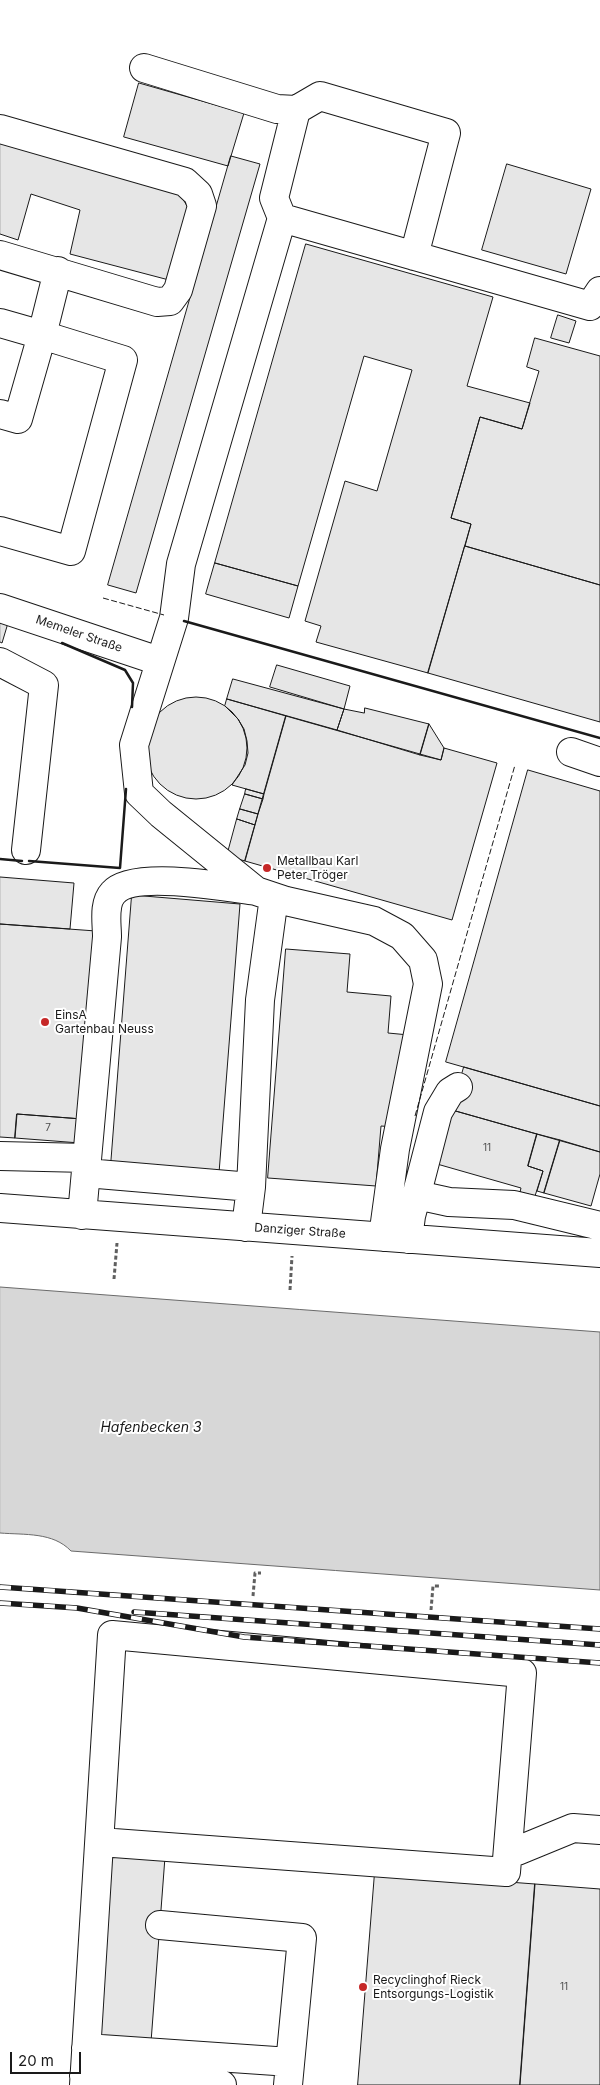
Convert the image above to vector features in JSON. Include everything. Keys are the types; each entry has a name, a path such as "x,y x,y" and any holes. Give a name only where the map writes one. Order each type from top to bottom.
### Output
{"street":[{"path":"144,68 277,109 296,110 320,96 446,133 414,256"},
{"path":"265,894 161,814 139,793 134,745 174,618 181,564 282,218 274,198 296,110"},
{"path":"0,129 185,182 198,194 202,206 178,290 170,301 157,302 0,255"},
{"path":"282,218 590,306 600,291"},
{"path":"0,414 18,419 58,271"},
{"path":"0,323 122,360 71,551 0,531"},
{"name":"Memeler Straße","path":"0,608 159,661"},
{"path":"0,662 44,685 26,850"},
{"path":"571,752 600,762"},
{"path":"82,1214 106,937 107,902 114,891 134,884 160,880 265,894 374,921 402,936 423,960 428,984 395,1148 395,1238"},
{"path":"246,1227 251,1187 265,894"},
{"path":"395,1238 417,1195 438,1112 450,1092 458,1087"},
{"path":"0,1156 87,1165 166,1180 251,1187"},
{"path":"162,1221 166,1180"},
{"path":"417,1195 450,1202 514,1205 600,1226"},
{"name":"Danziger Straße","path":"0,1208 395,1238 599,1249"},
{"path":"100,1842 506,1872 522,1673 112,1635 84,2080 222,2085"},
{"path":"509,1849 517,1851 574,1828 600,1830"},
{"path":"86,2048 217,2056 289,2074 302,1938 160,1925"}],"path":[{"path":"114,1279 118,1238"},
{"path":"290,1290 293,1248"},
{"path":"253,1596 254,1573 261,1573"},
{"path":"431,1610 432,1586 439,1586"}],"water":[{"name":"Hafenbecken 3","path":"0,1287 600,1332 600,1590 71,1551 56,1540 47,1537 0,1533"}],"building":[{"path":"139,83 244,113 228,166 124,137"},
{"path":"0,138 177,189 190,211 169,280 70,254 80,210 31,194 18,240 0,234"},
{"path":"231,156 260,164 136,593 108,585"},
{"path":"507,164 591,189 566,274 482,250"},
{"path":"306,244 493,297 467,386 530,403 522,429 480,417 451,518 471,524 428,673 316,642 321,626 305,621 345,481 377,491 412,370 364,356 298,586 215,563"},
{"path":"558,315 576,321 569,343 551,338"},
{"path":"535,338 600,356 600,585 465,546 471,524 451,518 480,417 522,429 539,371 527,367"},
{"path":"465,546 600,585 600,722 428,673"},
{"path":"215,563 298,586 289,618 206,594"},
{"path":"0,620 8,623 2,643 0,642"},
{"path":"277,665 350,686 344,709 270,687"},
{"path":"233,679 344,709 337,730 227,699"},
{"path":"196,697 216,700 225,705 239,719 244,728 247,748 244,768 239,777 225,791 216,796 196,799 176,796 167,791 153,777 148,768 145,748 148,728 153,719 167,705 176,700"},
{"path":"227,699 286,716 264,794 232,785 245,765 248,753 244,729 238,719 225,706"},
{"path":"365,708 429,724 420,755 337,730 344,709 364,713"},
{"path":"286,716 441,760 444,748 497,763 452,920 245,861"},
{"path":"429,724 444,748 441,760 420,755"},
{"path":"528,770 600,791 600,1106 446,1062"},
{"path":"246,789 264,794 263,799 245,794"},
{"path":"245,794 263,799 258,814 240,809"},
{"path":"240,809 258,814 255,825 237,819"},
{"path":"237,819 255,825 245,861 227,856"},
{"path":"0,877 74,883 70,929 0,924"},
{"path":"132,895 240,904 219,1173 111,1165"},
{"name":"EinsA Gartenbau Neuss","path":"0,924 96,931 82,1119 17,1114 15,1138 0,1137"},
{"path":"286,949 350,954 347,992 391,996 388,1033 409,1035 395,1127 381,1126 376,1186 268,1178"},
{"path":"464,1067 600,1106 600,1152 452,1110"},
{"path":"452,1110 537,1134 528,1166 543,1171 535,1196 520,1192 521,1188 437,1164"},
{"path":"17,1114 82,1119 80,1143 15,1138"},
{"path":"537,1134 560,1140 544,1193 537,1191 543,1171 528,1166"},
{"path":"560,1140 600,1152 600,1174 591,1206 544,1193"},
{"path":"110,1853 165,1857 151,2042 96,2038"},
{"path":"375,1872 535,1884 520,2085 358,2085"},
{"path":"535,1884 600,1889 600,2085 520,2085"}],"railway":[{"path":"0,1587 600,1629"},
{"path":"0,1603 77,1608 244,1637 600,1663"},
{"path":"134,1612 600,1645"}],"fence":[{"path":"103,598 164,615"},
{"path":"415,1116 515,765"}],"wall":[{"path":"184,621 600,738"},
{"path":"62,643 125,670 133,683 132,707"},
{"path":"29,861 120,868 126,789"},
{"path":"0,859 22,861"}],"place":[{"name":"Metallbau Karl Peter Tröger","path":"267,868"},
{"name":"EinsA Gartenbau Neuss","path":"45,1022"},
{"name":"Recyclinghof Rieck Entsorgungs-Logistik","path":"363,1987"}]}
